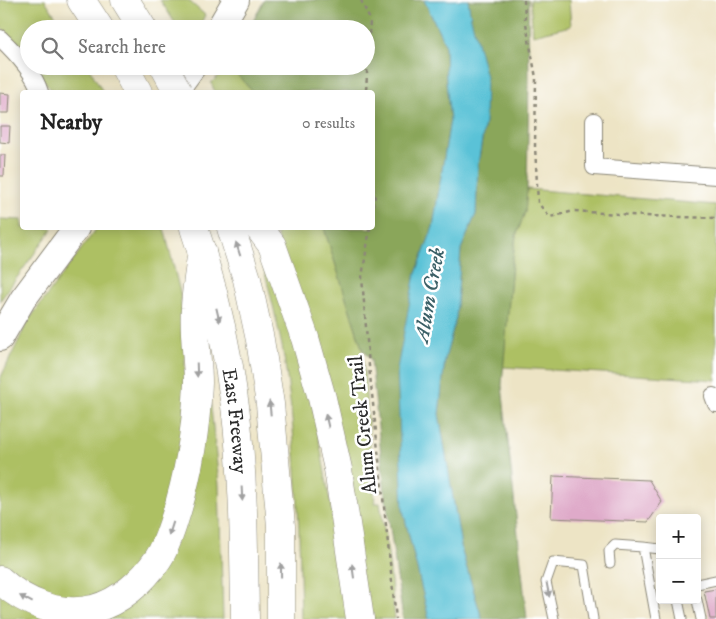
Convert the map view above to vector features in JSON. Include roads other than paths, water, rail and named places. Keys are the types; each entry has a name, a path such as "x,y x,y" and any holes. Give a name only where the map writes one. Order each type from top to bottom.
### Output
{"highway":[{"path":"81,0 94,20"},
{"path":"129,75 137,90"},
{"path":"168,75 175,90"},
{"name":"East Freeway","path":"232,230 248,279 270,404 280,526 282,619"},
{"path":"261,230 272,245 305,338 322,398 338,468 360,619"},
{"path":"0,580 10,589 36,604 50,609 77,612 99,607 126,592 138,583 159,558 167,544 180,504 192,447 198,383 195,309 198,239"},
{"name":"East Freeway","path":"198,239 220,325 235,407 242,502 245,619"}],"main road":[{"path":"224,20 236,0"},
{"path":"177,90 187,75"},
{"path":"0,338 23,299 75,230"}],"street":[{"path":"0,38 20,61"},
{"path":"32,75 39,90"},
{"path":"594,121 594,167 716,176"}],"lane":[{"path":"610,563 609,550 615,545 656,548"},
{"path":"643,547 656,619"},
{"path":"554,619 546,582 553,562 584,565 593,619"},
{"path":"701,583 716,580"},
{"path":"679,604 682,619"},
{"path":"698,604 701,619"}],"water":[{"name":"Alum Creek","path":"424,0 468,0 486,77 485,122 478,164 476,214 461,249 456,318 445,359 439,414 462,552 482,619 429,619 403,510 397,369 414,279 433,227 450,120 445,44"}]}
